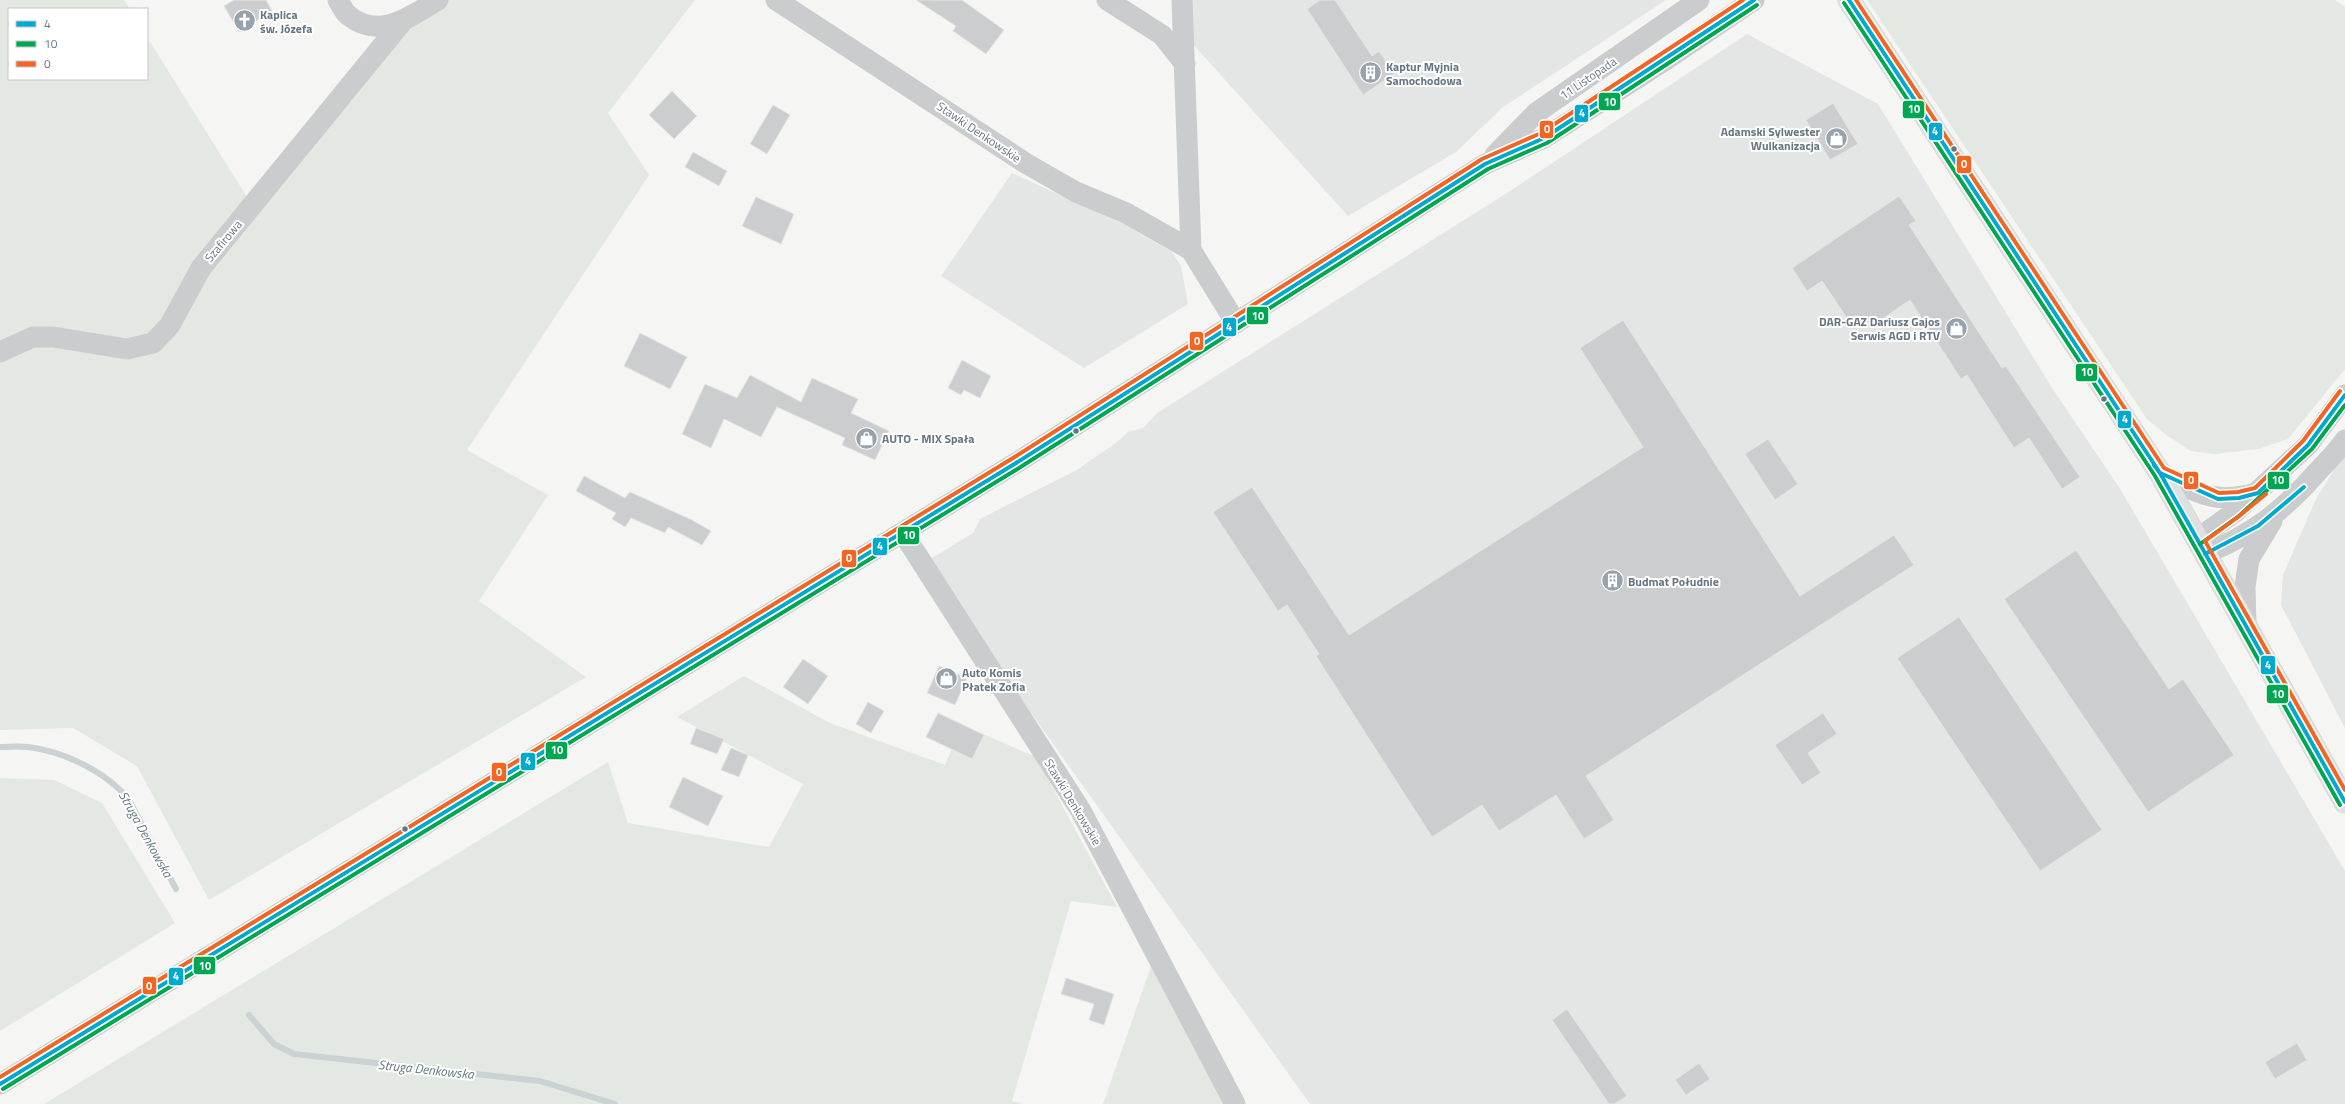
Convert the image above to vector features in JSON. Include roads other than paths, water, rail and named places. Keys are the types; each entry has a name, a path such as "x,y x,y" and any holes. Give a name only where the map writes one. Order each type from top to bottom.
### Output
{"main road":[{"path":"1849,0 2160,473 2345,802"}],"street":[{"path":"338,0 348,15 367,25 382,27 402,22 438,0"},
{"name":"Stawki Denkowskie","path":"776,0 1027,164 1076,192 1126,213 1191,250 1236,324"},
{"path":"1106,0 1162,35 1185,64"},
{"name":"Stawki Denkowskie","path":"1182,0 1191,250"},
{"name":"11 Listopada","path":"1485,164 1536,113 1699,0"},
{"name":"11 Listopada","path":"0,1084 903,533 1236,324 1485,164 1544,138 1664,61 1754,0"},
{"name":"Szafirowa","path":"0,352 33,337 53,337 127,349 153,343 170,325 201,268 402,22"},
{"path":"2201,546 2235,512 2258,493 2308,446 2345,395"},
{"path":"2201,546 2236,541 2276,515 2306,485 2345,440"},
{"path":"2160,473 2203,494 2218,499 2239,498 2258,493"},
{"path":"2246,626 2245,587 2249,559 2276,515"},
{"name":"Stawki Denkowskie","path":"903,533 1081,811 1234,1104"}],"waterway":[{"name":"Struga Denkowska","path":"0,747 28,747 55,753 83,764 109,780 129,800 176,889"},
{"name":"Struga Denkowska","path":"249,1015 274,1044 294,1054 540,1081 615,1104"}],"place":[{"name":"Kaplica św. Józefa","path":"244,21"},
{"name":"Kaptur Myjnia Samochodowa","path":"1371,73"},
{"name":"Adamski Sylwester Wulkanizacja","path":"1836,138"},
{"name":"DAR-GAZ Dariusz Gajos Serwis AGD i RTV","path":"1956,328"},
{"name":"AUTO - MIX Spała","path":"866,438"},
{"name":"Budmat Południe","path":"1612,581"},
{"name":"Auto Komis Płatek Zofia","path":"947,679"}]}
